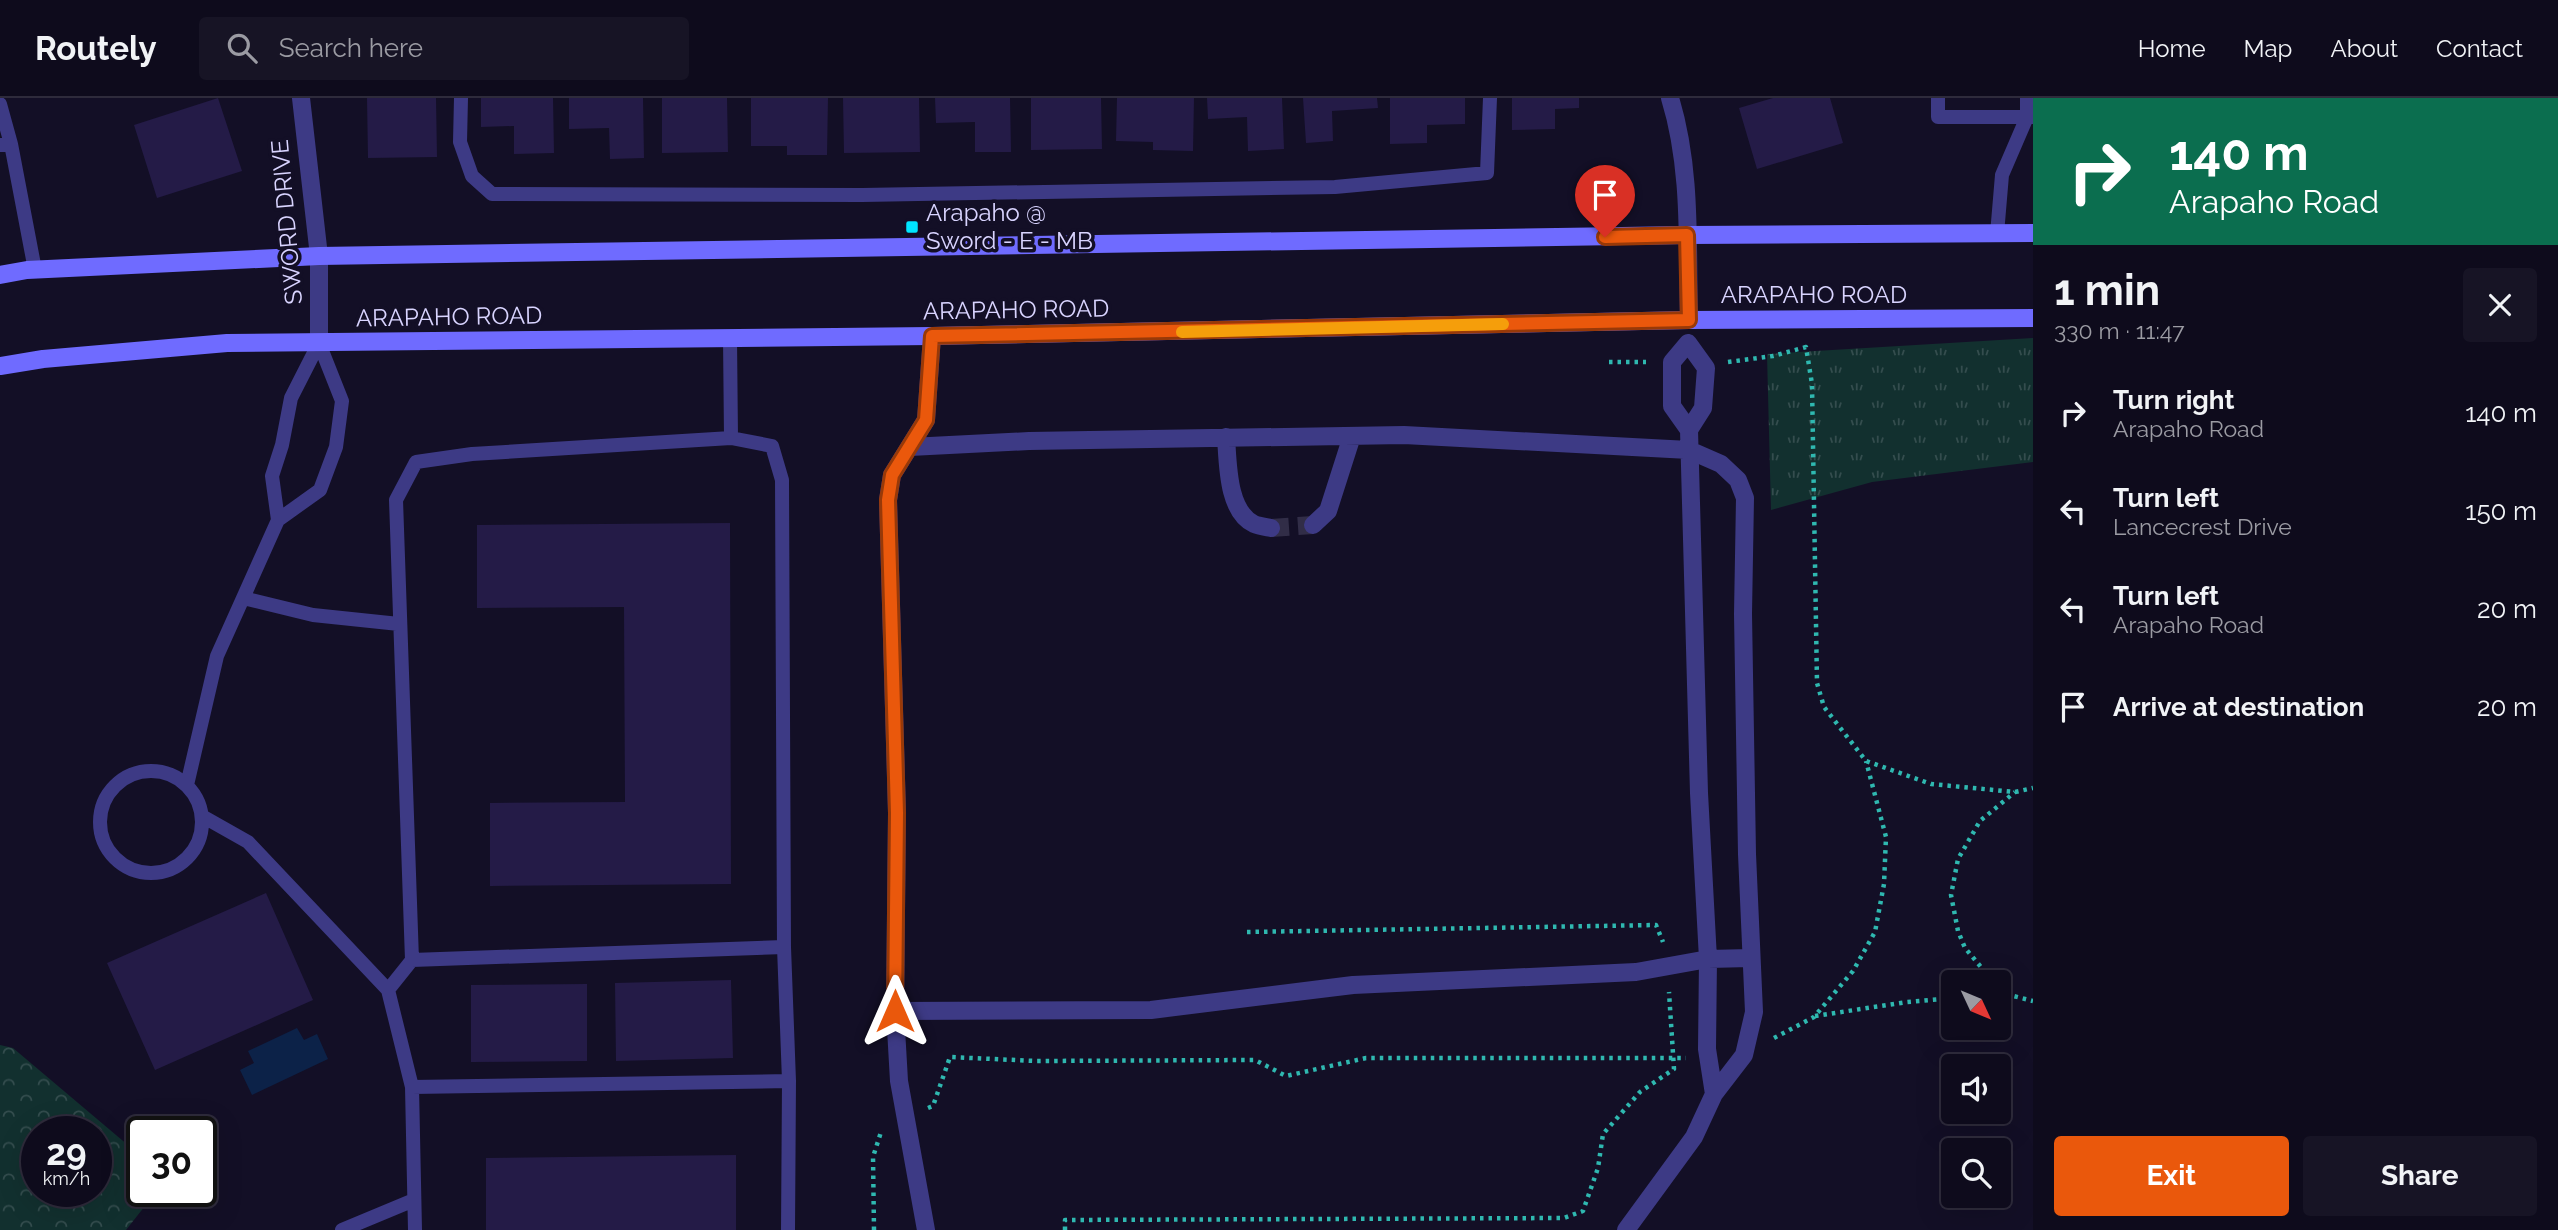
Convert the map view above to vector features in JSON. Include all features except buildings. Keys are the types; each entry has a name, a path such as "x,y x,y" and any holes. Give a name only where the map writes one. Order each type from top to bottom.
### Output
{"main road":[{"path":"0,275 36,270 319,256 1687,235 2033,233"},
{"name":"ARAPAHO ROAD","path":"0,366 43,359 227,343 932,336 1689,320 2033,318"}],"street":[{"name":"SWORD DRIVE","path":"301,98 319,256 319,343"},
{"path":"1671,98 1678,125 1687,235 1689,320"},
{"path":"926,1230 899,1081 895,1011 897,813 888,500 892,475 926,420 932,336"},
{"path":"1689,430 1672,406 1672,362 1688,343 1706,368 1703,408 1689,430 1689,450 1699,793 1709,960 1709,1058 1714,1094"},
{"path":"911,447 1029,441 1404,435 1689,450 1721,464 1738,480 1745,498 1743,614 1750,958 1754,1012 1744,1055 1714,1094 1693,1137 1626,1230"},
{"path":"1312,526 1328,511 1352,436"},
{"path":"1226,437 1229,485 1241,513 1254,524 1271,528"},
{"path":"895,1011 1151,1010 1353,985 1636,972 1709,960 1750,958"}],"lane":[{"path":"461,98 460,142 472,176 492,194 862,195 1335,187 1486,173 1490,98"},
{"path":"1938,98 1938,117 2030,117"},
{"path":"1997,234 2002,175 2030,117 2027,98"},
{"path":"0,104 5,144 36,270"},
{"path":"1688,343 1689,320"},
{"path":"730,338 732,438"},
{"path":"278,520 272,475 282,444 291,398 319,343"},
{"path":"187,785 217,656 278,520 320,490 336,447 342,401 319,343"},
{"path":"388,990 412,960 396,500 416,462 472,453 732,438 772,446 782,480 784,947 789,1080 788,1230"},
{"path":"243,598 313,615 399,624"},
{"path":"156,771 173,775 187,785 197,799 202,816 201,833 195,849 183,862 169,870 153,874 136,872 110,853 102,838 100,821 103,805 111,791 123,779 139,772 156,771"},
{"path":"202,816 248,842 388,990 412,1087 415,1230"},
{"path":"412,960 784,947"},
{"path":"412,1087 789,1080"},
{"path":"342,1230 414,1200"}],"path":[{"path":"1702,362 1743,362 1806,348 1812,384 1817,683 1824,707 1866,761 1886,837 1884,884 1875,932 1853,971 1814,1017"},
{"path":"1609,362 1672,362"},
{"path":"1866,761 1931,784 2015,792 2033,788"},
{"path":"1982,970 1965,948 1958,931 1951,895 1958,859 1980,821 2015,792"},
{"path":"1065,1230 1065,1220 1564,1218 1583,1211 1598,1168 1603,1134 1640,1092 1674,1069 1666,948 1656,925 1247,932"},
{"path":"2011,995 2033,1001"},
{"path":"1746,1049 1768,1041 1814,1017 1941,999"},
{"path":"874,1230 873,1157 883,1126 933,1107 950,1057 1036,1061 1255,1060 1286,1076 1366,1058 1709,1058"}],"green space":[{"path":"2033,338 2033,462 1872,482 1771,510 1767,354"},
{"path":"0,1045 13,1048 93,1116 21,1116 21,1207 112,1207 112,1132 126,1143 126,1207 144,1207 126,1230 0,1230"}],"water":[{"path":"297,1028 304,1040 317,1034 328,1059 252,1095 240,1070 254,1063 248,1051"}],"tunnel":[{"path":"1271,528 1313,525"}],"slow traffic":[{"path":"1182,332 1503,324"}],"place":[{"name":"Arapaho @ Sword - E - MB","path":"912,227"}],"route":[{"path":"895,1011 897,813 888,500 892,475 926,420 932,336 1689,320 1687,235 1605,237"}]}
